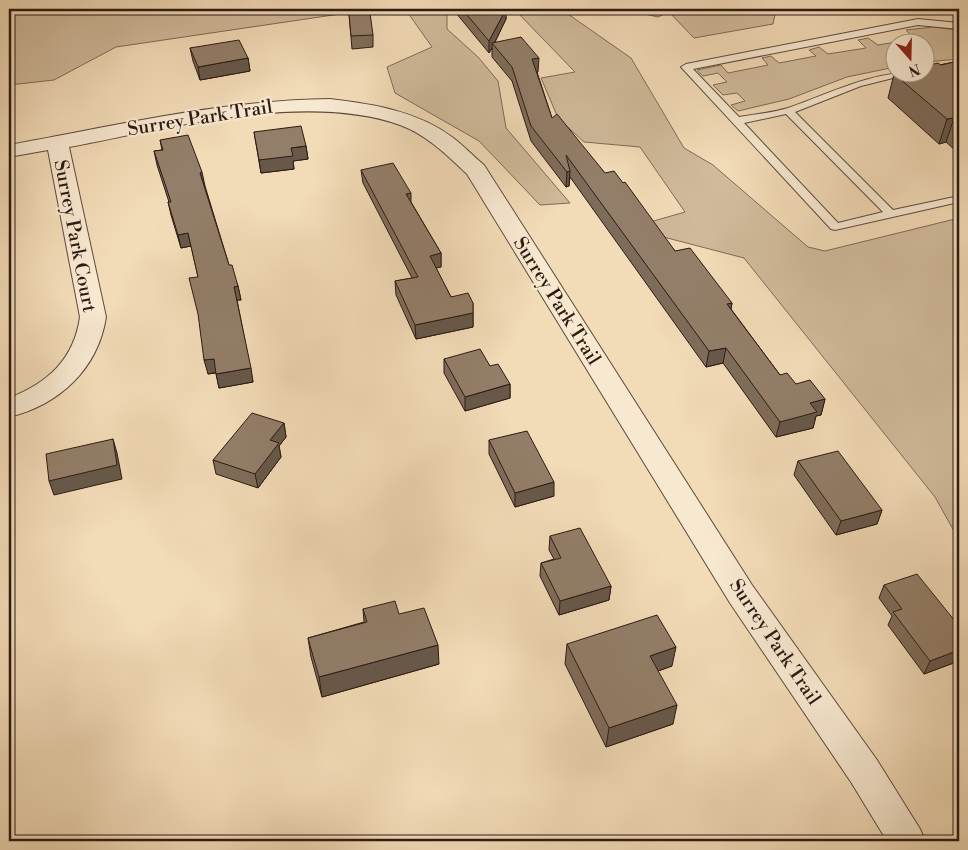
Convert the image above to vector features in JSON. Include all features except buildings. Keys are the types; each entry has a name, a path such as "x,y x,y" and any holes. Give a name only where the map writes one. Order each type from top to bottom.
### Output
{"street":[{"name":"Surrey Park Trail","path":"9,151 250,108 301,104 339,106 387,115 410,122 433,133 460,152 476,170 741,594 864,771 907,841"},
{"name":"Surrey Park Court","path":"9,408 36,396 74,367 85,351 92,332 93,318 56,142"}],"lane":[{"path":"959,26 918,22 686,68 835,227 959,198"},
{"path":"736,122 788,111 858,84 886,78"},
{"path":"788,111 891,214"}],"shaded area":[{"path":"9,9 374,9 116,47 54,80 9,85"},
{"path":"398,9 447,9 447,29 478,57 498,81 506,128 570,203 540,205 479,141 395,93 387,67 432,47 408,13"},
{"path":"479,9 580,9 565,12 631,58 684,148 713,165 808,247 825,251 959,218 959,540 935,497 744,258 629,228 685,212 640,147 584,142 558,118 541,78 575,72 516,11"},
{"path":"622,9 776,9 773,24 694,38 669,12 658,17"},
{"path":"933,27 959,30 959,59 936,61 936,32 908,32 906,30"},
{"path":"868,38 878,45 886,44 886,69 847,77 789,99 738,111 731,105 745,101 737,93 723,95 713,85 727,82 718,73 703,76 697,70 721,65 728,73 768,65 762,58 771,56 779,63 816,56 809,50 819,47 828,54 866,48 858,40"}]}
